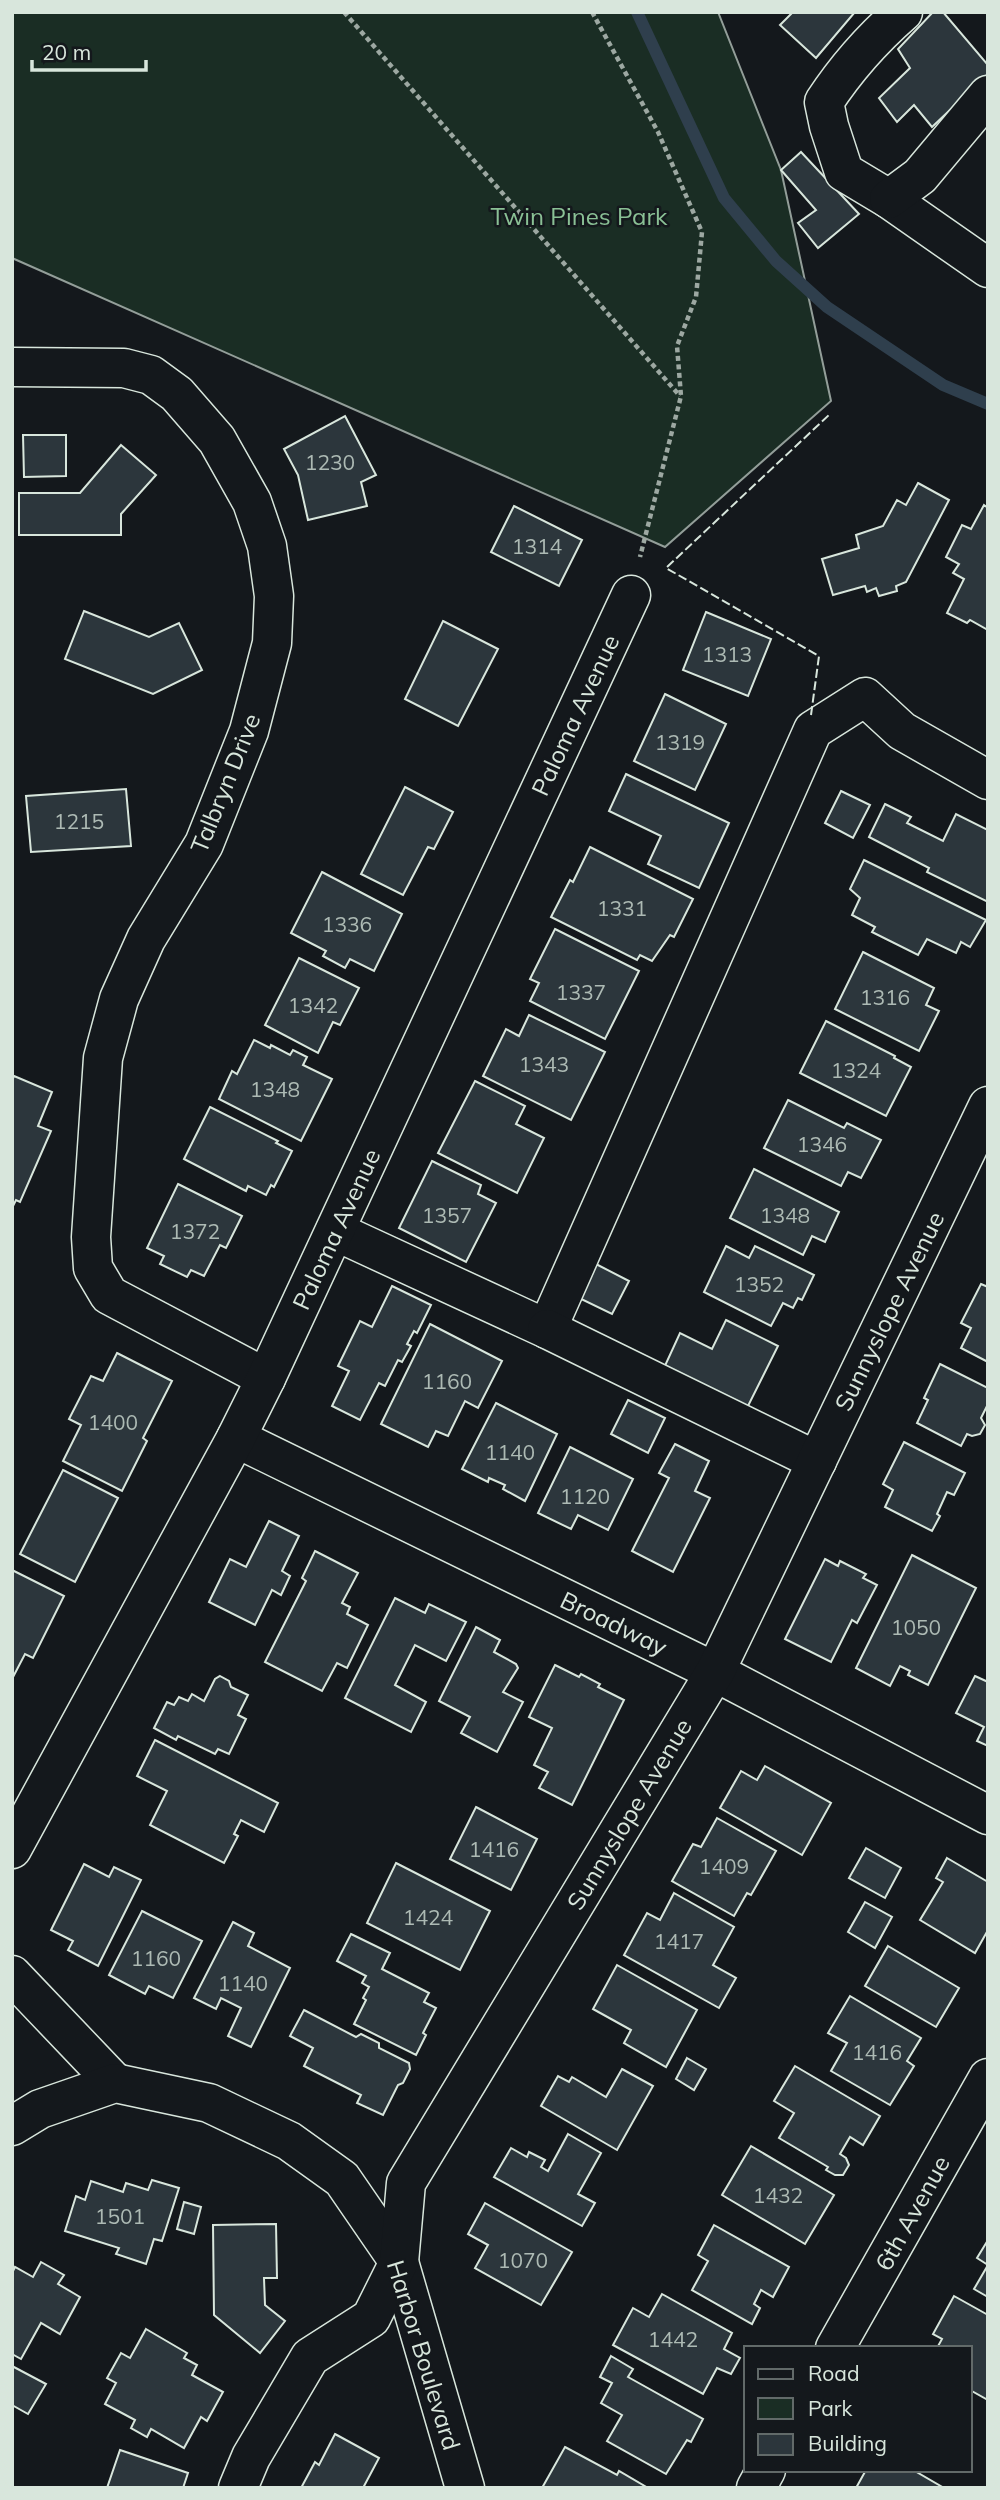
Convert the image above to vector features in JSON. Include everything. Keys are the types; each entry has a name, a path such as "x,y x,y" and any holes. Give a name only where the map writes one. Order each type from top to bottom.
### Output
{"street":[{"path":"903,12 879,33 844,72 824,102 829,126 845,172 889,199 988,268"},
{"path":"889,199 920,176 988,95"},
{"name":"Talbryn Drive","path":"12,367 124,368 151,375 177,394 217,440 252,502 267,546 274,596 272,643 249,731 204,844 146,939 119,999 103,1058 91,1237 93,1268 109,1295 266,1378"},
{"name":"Paloma Avenue","path":"12,1849 266,1378 631,595"},
{"path":"547,1329 813,730 865,697 902,732 988,780"},
{"name":"Sunnyslope Avenue","path":"238,2488 251,2457 310,2357 371,2318 399,2262 406,2183 715,1672 988,1106"},
{"path":"335,1231 547,1329 817,1461"},
{"name":"Broadway","path":"236,1438 715,1672 988,1815"},
{"path":"12,1975 114,2083 40,2109 12,2126"},
{"name":"6th Avenue","path":"836,2346 988,2078"},
{"name":"Harbor Boulevard","path":"114,2083 209,2103 289,2141 342,2179 399,2262 465,2488"},
{"path":"756,2488 765,2472"}],"path":[{"path":"344,12 681,397"},
{"path":"592,12 658,132 702,232 696,297 677,346 681,397 631,595"}],"green space":[{"name":"Twin Pines Park","path":"12,12 718,12 781,170 831,401 665,547 12,258"}],"building":[{"path":"793,12 855,12 816,58 780,25"},
{"path":"933,12 943,12 988,65 988,74 932,127 914,105 897,122 879,98 910,68 898,49"},
{"path":"801,152 859,214 818,248 798,223 816,210 781,170"},
{"path":"345,416 376,475 361,482 367,506 308,520 298,475 284,449"},
{"path":"23,435 66,435 66,476 24,477"},
{"path":"121,445 156,475 121,514 121,535 19,535 19,493 80,493"},
{"path":"918,483 949,500 906,582 896,586 897,591 879,596 876,588 867,592 865,586 833,595 822,559 859,548 856,535 883,526 897,500 906,505"},
{"path":"984,505 988,508 988,630 970,620 967,623 947,613 964,579 953,573 959,564 946,557 962,525 971,529"},
{"path":"514,506 582,540 559,586 491,552"},
{"path":"84,611 149,637 179,623 202,670 153,694 65,659"},
{"path":"706,612 771,639 748,696 683,670"},
{"path":"443,621 498,649 458,726 405,699"},
{"path":"665,694 726,724 695,790 634,761"},
{"path":"626,774 729,823 699,888 648,864 661,836 609,811"},
{"path":"405,787 453,812 434,849 428,847 403,895 361,874"},
{"path":"126,789 131,846 31,852 26,796"},
{"path":"841,791 870,805 853,838 825,823"},
{"path":"885,804 911,817 907,823 943,841 956,814 988,830 988,902 927,872 929,868 869,837"},
{"path":"590,847 693,899 674,937 670,935 652,961 640,955 637,960 551,917 570,880 573,882"},
{"path":"864,860 986,920 970,947 961,942 956,953 927,939 918,955 872,932 875,927 852,915 860,898 850,889"},
{"path":"322,872 402,914 374,971 350,959 345,968 323,956 326,951 291,933"},
{"path":"555,929 639,971 605,1039 530,1001 539,983 530,979"},
{"path":"863,952 934,988 926,1005 939,1011 919,1051 835,1009"},
{"path":"299,958 359,988 340,1025 333,1022 318,1053 265,1025"},
{"path":"529,1015 605,1052 571,1120 483,1076 506,1029 519,1036"},
{"path":"826,1021 911,1067 886,1116 800,1073"},
{"path":"254,1040 290,1055 293,1050 307,1057 303,1065 332,1079 301,1141 219,1099 232,1071 237,1074"},
{"path":"14,1076 52,1092 38,1126 51,1131 20,1202 16,1200 12,1208 12,1081"},
{"path":"475,1081 525,1106 516,1124 544,1138 517,1193 438,1153"},
{"path":"788,1100 844,1128 847,1123 881,1140 861,1178 848,1172 841,1186 764,1148"},
{"path":"210,1107 278,1141 276,1143 292,1151 274,1187 271,1185 266,1195 248,1186 246,1191 184,1159"},
{"path":"432,1161 481,1185 478,1194 496,1203 466,1262 399,1228"},
{"path":"754,1169 839,1212 825,1242 812,1236 803,1255 730,1218"},
{"path":"178,1184 242,1216 226,1248 220,1245 204,1276 191,1270 187,1277 160,1264 164,1256 147,1248"},
{"path":"726,1246 749,1258 755,1246 814,1275 802,1300 798,1298 793,1308 783,1303 771,1326 704,1292"},
{"path":"592,1262 629,1281 612,1314 575,1296"},
{"path":"981,1284 988,1287 988,1362 961,1348 971,1328 961,1323"},
{"path":"392,1286 431,1305 417,1333 414,1331 407,1344 411,1346 402,1362 398,1360 385,1386 379,1383 360,1420 332,1406 349,1371 338,1366 360,1321 372,1327"},
{"path":"726,1320 778,1346 745,1412 663,1370 680,1333 712,1349"},
{"path":"430,1324 502,1361 478,1408 465,1401 448,1436 436,1431 428,1447 381,1424"},
{"path":"117,1353 172,1381 143,1438 147,1441 122,1491 63,1461 81,1425 69,1419 91,1376 103,1381"},
{"path":"940,1364 988,1388 988,1404 981,1418 985,1425 980,1434 967,1434 961,1446 917,1423 928,1400 924,1398"},
{"path":"628,1400 665,1418 648,1453 611,1434"},
{"path":"496,1403 557,1434 525,1501 503,1489 505,1485 489,1478 488,1482 462,1469"},
{"path":"904,1442 965,1473 954,1495 947,1492 932,1531 885,1507 893,1490 883,1484"},
{"path":"675,1444 709,1461 695,1491 710,1498 673,1572 632,1551 669,1478 659,1473"},
{"path":"570,1447 633,1479 608,1530 578,1515 571,1529 538,1513"},
{"path":"63,1470 118,1498 75,1582 20,1554"},
{"path":"269,1521 299,1536 282,1571 290,1576 281,1595 272,1590 255,1625 209,1602 230,1559 246,1567"},
{"path":"315,1551 358,1573 342,1603 350,1607 347,1614 368,1625 347,1668 337,1663 322,1691 265,1662 306,1581 302,1578"},
{"path":"912,1555 976,1588 928,1685 908,1675 910,1671 900,1666 890,1686 856,1668"},
{"path":"825,1559 838,1566 840,1561 866,1574 863,1578 877,1585 857,1623 852,1620 831,1662 785,1639"},
{"path":"12,1570 64,1596 33,1658 25,1654 12,1679"},
{"path":"395,1598 425,1613 429,1604 466,1622 446,1661 415,1645 395,1685 426,1702 411,1732 345,1698"},
{"path":"476,1627 500,1640 494,1652 516,1664 518,1668 503,1692 523,1702 497,1752 461,1733 470,1717 439,1701"},
{"path":"555,1665 579,1677 581,1674 600,1684 598,1687 624,1700 572,1805 539,1788 548,1772 534,1765 552,1728 529,1717"},
{"path":"220,1676 229,1681 231,1687 248,1695 238,1715 246,1719 229,1754 218,1749 215,1754 178,1736 176,1740 154,1728 167,1702 174,1705 179,1697 188,1701 192,1694 204,1701 215,1679"},
{"path":"975,1676 988,1682 988,1746 977,1741 984,1727 956,1713"},
{"path":"155,1740 278,1803 264,1832 241,1820 234,1834 238,1836 224,1863 150,1825 167,1791 137,1776"},
{"path":"765,1766 831,1803 802,1855 720,1808 741,1771 757,1780"},
{"path":"476,1807 537,1839 511,1890 450,1859"},
{"path":"717,1818 776,1851 751,1895 747,1893 734,1916 672,1881 693,1844 701,1847"},
{"path":"866,1848 901,1868 885,1898 849,1878"},
{"path":"947,1858 988,1882 988,1930 975,1953 920,1920 943,1882 936,1878"},
{"path":"396,1863 490,1911 460,1970 367,1923"},
{"path":"84,1864 109,1877 114,1867 141,1880 98,1966 68,1950 73,1941 51,1930"},
{"path":"674,1893 734,1927 713,1965 736,1978 719,2008 624,1955 647,1913 660,1920"},
{"path":"865,1902 892,1917 875,1948 848,1932"},
{"path":"142,1911 202,1941 173,1998 149,1986 145,1994 109,1975"},
{"path":"233,1922 254,1933 248,1946 290,1968 251,2047 228,2036 241,2008 221,1998 216,2009 194,1998"},
{"path":"351,1934 390,1953 382,1969 429,1993 424,2002 436,2008 423,2033 426,2035 416,2055 354,2024 366,2000 363,1998 369,1987 362,1983 366,1976 337,1961"},
{"path":"888,1946 959,1988 936,2027 865,1986"},
{"path":"617,1965 697,2010 666,2067 624,2043 631,2030 593,2009"},
{"path":"850,1996 921,2038 907,2061 914,2066 890,2105 831,2071 847,2043 828,2033"},
{"path":"304,2010 356,2037 361,2034 379,2043 379,2048 409,2063 410,2069 403,2083 398,2085 383,2115 357,2103 361,2095 304,2066 313,2048 290,2036"},
{"path":"687,2058 706,2069 694,2090 676,2079"},
{"path":"795,2066 880,2116 863,2145 850,2137 840,2154 846,2158 849,2165 843,2175 835,2175 826,2170 828,2167 779,2138 794,2113 774,2101"},
{"path":"622,2069 653,2086 617,2150 541,2106 558,2076 569,2082 572,2077 606,2097"},
{"path":"568,2134 601,2153 578,2194 595,2203 582,2226 494,2177 511,2148 527,2157 529,2152 545,2160 541,2167 548,2171"},
{"path":"751,2146 834,2195 805,2244 722,2195"},
{"path":"152,2180 179,2188 162,2241 154,2239 146,2264 116,2254 119,2248 65,2231 76,2196 85,2200 91,2181 123,2192 126,2183 148,2190"},
{"path":"184,2202 201,2207 194,2234 177,2229"},
{"path":"485,2203 572,2252 541,2305 475,2268 488,2245 468,2234"},
{"path":"276,2224 277,2278 264,2278 265,2305 285,2321 260,2353 214,2315 213,2225"},
{"path":"714,2225 789,2267 773,2297 761,2290 754,2304 760,2308 752,2324 692,2290 708,2261 698,2255"},
{"path":"988,2240 988,2265 977,2258"},
{"path":"41,2262 64,2275 58,2284 80,2297 60,2334 41,2323 21,2359 12,2354 12,2273 15,2267 33,2277"},
{"path":"988,2265 988,2297 974,2289"},
{"path":"662,2294 732,2333 724,2349 740,2358 731,2374 717,2368 703,2394 613,2345 633,2308 649,2317"},
{"path":"954,2296 988,2315 988,2400 972,2391 972,2346 938,2346 942,2339 933,2334"},
{"path":"146,2329 187,2353 184,2358 197,2365 192,2375 223,2392 207,2421 201,2417 184,2448 151,2429 147,2437 131,2428 135,2420 105,2404 116,2383 107,2378 121,2353 130,2358"},
{"path":"611,2356 633,2369 628,2377 703,2419 691,2442 687,2440 666,2474 607,2441 622,2415 601,2403 612,2383 600,2377"},
{"path":"12,2366 46,2384 28,2414 12,2405"},
{"path":"335,2434 379,2458 363,2488 301,2488 315,2462 319,2465"},
{"path":"565,2447 617,2475 619,2471 648,2488 542,2488"},
{"path":"120,2450 188,2473 183,2488 107,2488"},
{"path":"865,2472 916,2472 944,2488 856,2488"}],"waterway":[{"path":"637,12 724,198 776,261 827,307 943,385 988,404"}],"fence":[{"path":"811,715 819,656 666,568 830,414"}]}
